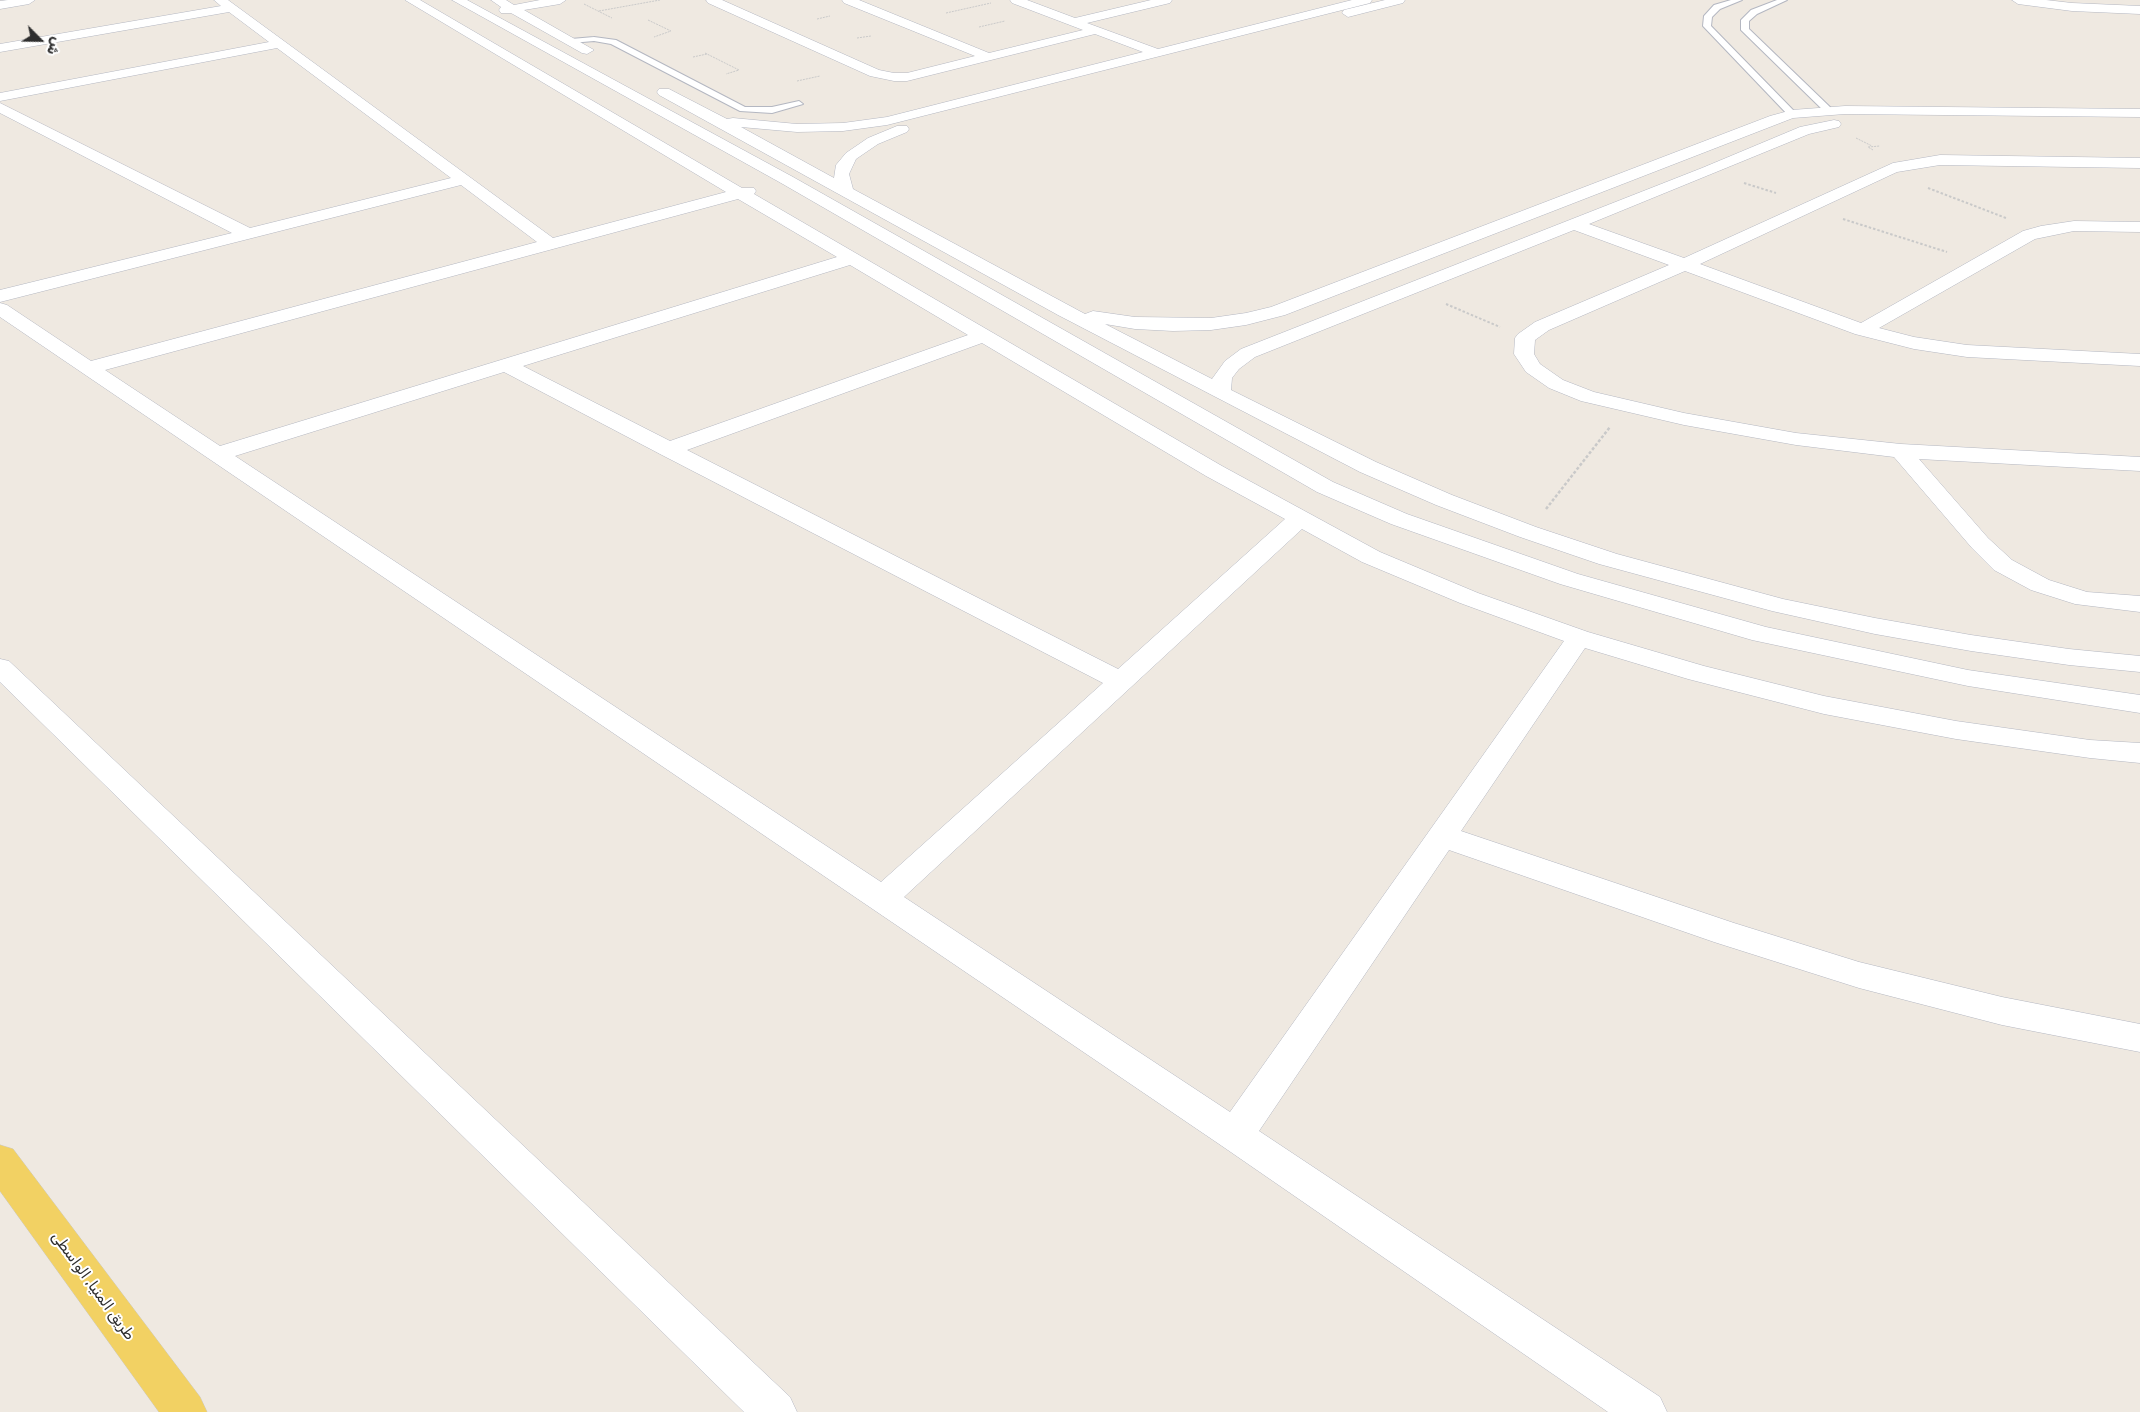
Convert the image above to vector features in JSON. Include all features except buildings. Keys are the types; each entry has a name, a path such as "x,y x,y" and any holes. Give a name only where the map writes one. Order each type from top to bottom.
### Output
{"main road":[{"name":"طريق المنيا, الواسطى","path":"0,1161 186,1412"}],"street":[{"path":"0,5 29,0"},
{"path":"411,0 1214,471 1380,560 1469,598 1579,638 1697,673 1824,705 1956,730 2090,749 2140,753"},
{"path":"458,0 497,8 570,41 1066,311 1368,467 1444,500 1528,532 1608,559 1692,583 1856,622 1971,643 2140,664"},
{"path":"497,8 560,0"},
{"path":"712,0 882,76 894,77 907,77 1097,30"},
{"path":"848,0 988,57"},
{"path":"1016,0 1158,53"},
{"path":"1074,22 1166,0"},
{"path":"716,119 754,126 797,128 888,121 1366,0"},
{"path":"846,192 841,174 844,165 861,148 889,134 1398,0"},
{"path":"2018,0 2072,7 2140,10"},
{"path":"2063,0 2140,4"},
{"path":"0,48 225,4 550,244"},
{"path":"497,8 787,180 1325,487 1408,522 1480,549 1569,579 1761,634 1968,678 2140,704"},
{"path":"0,97 280,44"},
{"path":"0,107 248,234"},
{"path":"1066,311 1108,320 1173,325 1211,324 1246,319 1278,311 1775,118 1792,114 1828,110 2140,113"},
{"path":"1221,392 1222,378 1232,365 1248,353 1708,171 1805,130 1844,123 2140,126"},
{"path":"2140,163 1940,160 1905,164 1883,171 1812,207 1542,326 1525,338 1524,354 1533,368 1556,384 1588,397 1684,419 1796,438 1901,451 2140,464"},
{"path":"0,296 463,180"},
{"path":"88,368 787,180"},
{"path":"1574,224 1862,330 1914,343 1968,351 2140,360"},
{"path":"1862,330 2029,235 2041,231 2074,226 2140,227"},
{"path":"216,454 850,259"},
{"path":"0,309 1235,1135 1645,1412"},
{"path":"668,449 984,336"},
{"path":"505,365 1121,681"},
{"path":"1901,451 1980,543 2004,565 2040,585 2084,599 2140,604"},
{"path":"882,899 1300,518"},
{"path":"1235,1135 1579,638"},
{"path":"0,666 775,1412"},
{"path":"1442,836 1725,933 1860,975 2002,1011 2140,1038"}],"lane":[{"path":"1738,0 1717,8 1708,16 1707,26 1792,114"},
{"path":"1783,0 1754,12 1745,20 1745,30 1828,110"},
{"path":"570,41 594,39 612,42 743,109 772,110 799,104"}],"path":[{"path":"577,0 614,19"},
{"path":"599,12 660,0"},
{"path":"818,47 997,2"},
{"path":"775,28 869,8"},
{"path":"936,36 1047,11"},
{"path":"1708,171 1981,263"},
{"path":"1883,171 2041,231"},
{"path":"1411,288 1525,338"},
{"path":"1528,532 1625,407"}]}
